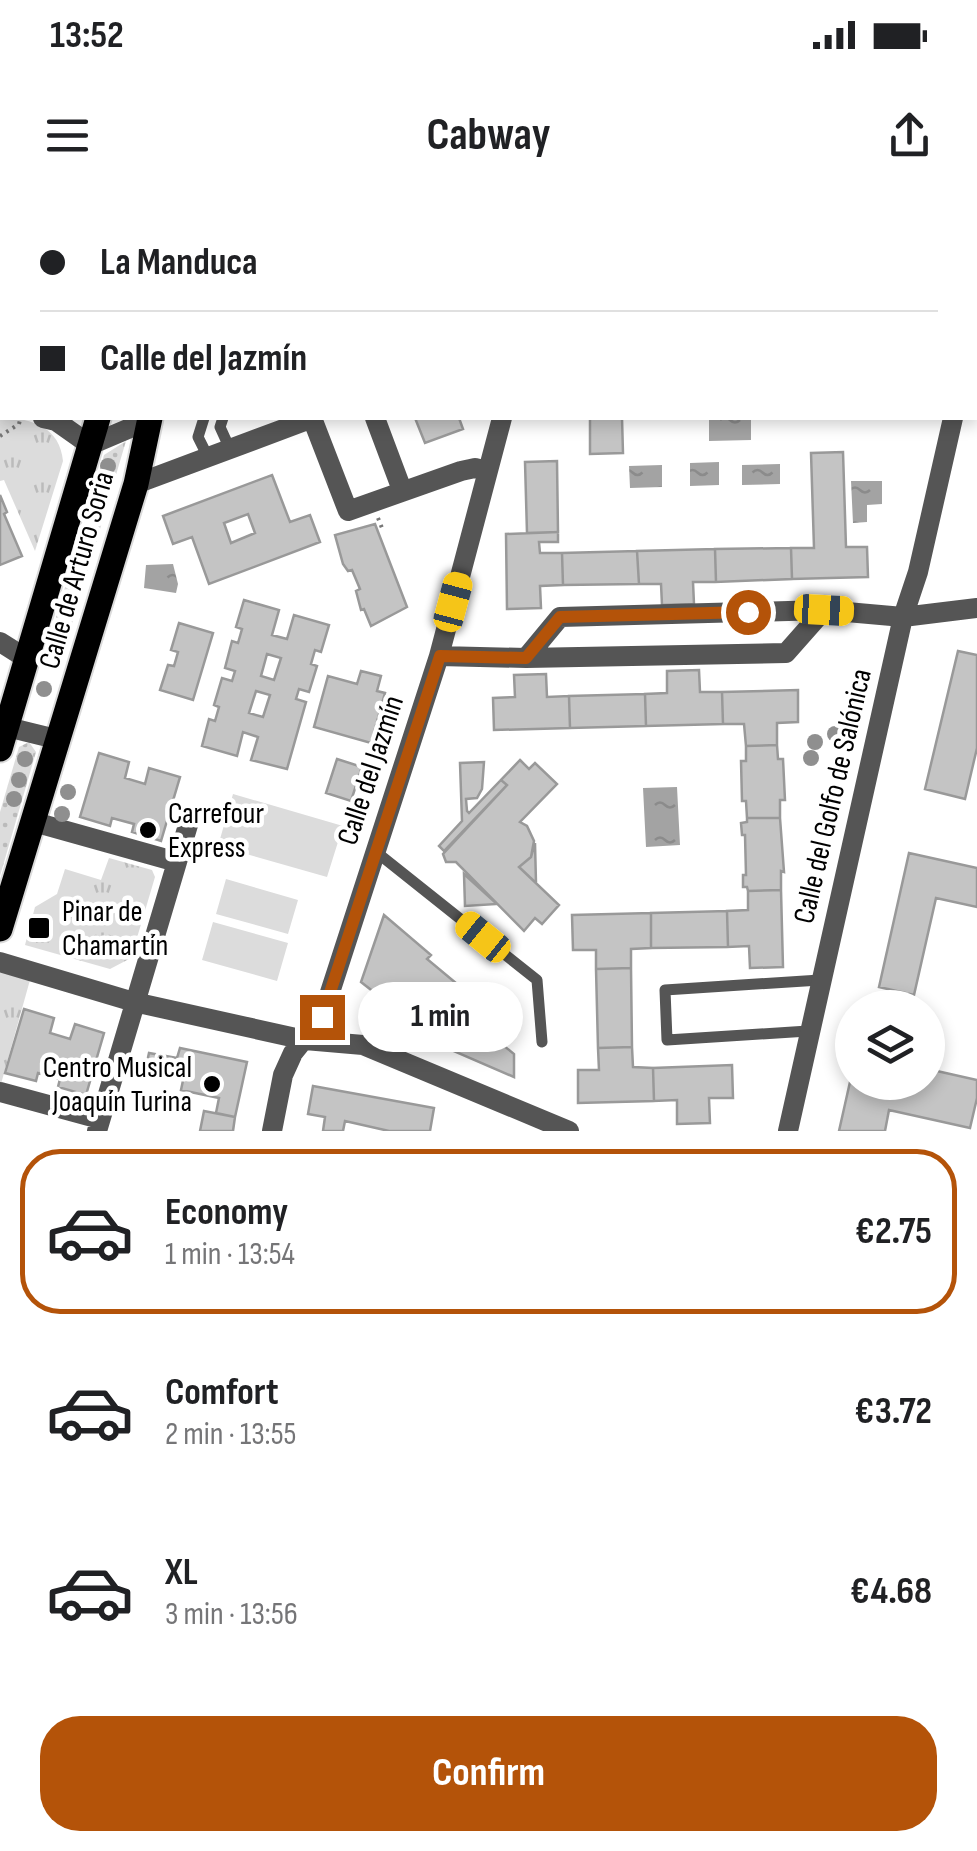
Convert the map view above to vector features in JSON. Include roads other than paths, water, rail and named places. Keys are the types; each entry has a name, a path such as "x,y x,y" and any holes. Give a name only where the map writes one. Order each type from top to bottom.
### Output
{"main road":[{"name":"Calle de Arturo Soria","path":"3,738 97,420"},
{"name":"Calle de Arturo Soria","path":"0,929 136,484 150,420"}],"street":[{"path":"52,420 90,445 148,420"},
{"path":"136,484 307,420"},
{"path":"313,420 348,511 461,472 475,468 487,471"},
{"path":"376,420 402,490"},
{"name":"Calle del Jazmín","path":"272,1131 293,1053 322,1017 440,656 501,420"},
{"name":"Calle del Golfo de Salónica","path":"788,1131 903,617 918,572 954,420"},
{"path":"526,658 560,617 824,610 903,617 977,608"},
{"path":"440,656 786,652 824,610"},
{"path":"0,642 27,659"},
{"name":"Calle de Arturo Soria","path":"3,738 60,740"},
{"path":"0,1092 98,1125 191,815"},
{"path":"34,822 176,862"},
{"path":"0,962 134,1002 306,1040 364,1045 569,1131"}],"lane":[{"path":"203,420 198,437 208,457"},
{"path":"222,420 220,427 230,448"},
{"path":"375,851 537,980 542,1042"},
{"path":"808,1031 667,1040 665,990 820,980"}],"water":[{"path":"709,420 751,420 751,440 709,441"},
{"path":"719,462 719,485 690,486 690,463"},
{"path":"780,464 780,484 742,485 742,465"},
{"path":"662,465 662,487 630,488 629,466"},
{"path":"851,481 882,481 882,504 867,505 867,522 853,523"},
{"path":"173,564 176,593 144,588 146,565"},
{"path":"677,787 680,845 646,847 643,788"}],"place":[{"name":"Carrefour Express","path":"148,830"},
{"name":"Pinar de Chamartín","path":"39,928"},
{"name":"Centro Musical Joaquín Turina","path":"212,1084"}]}
